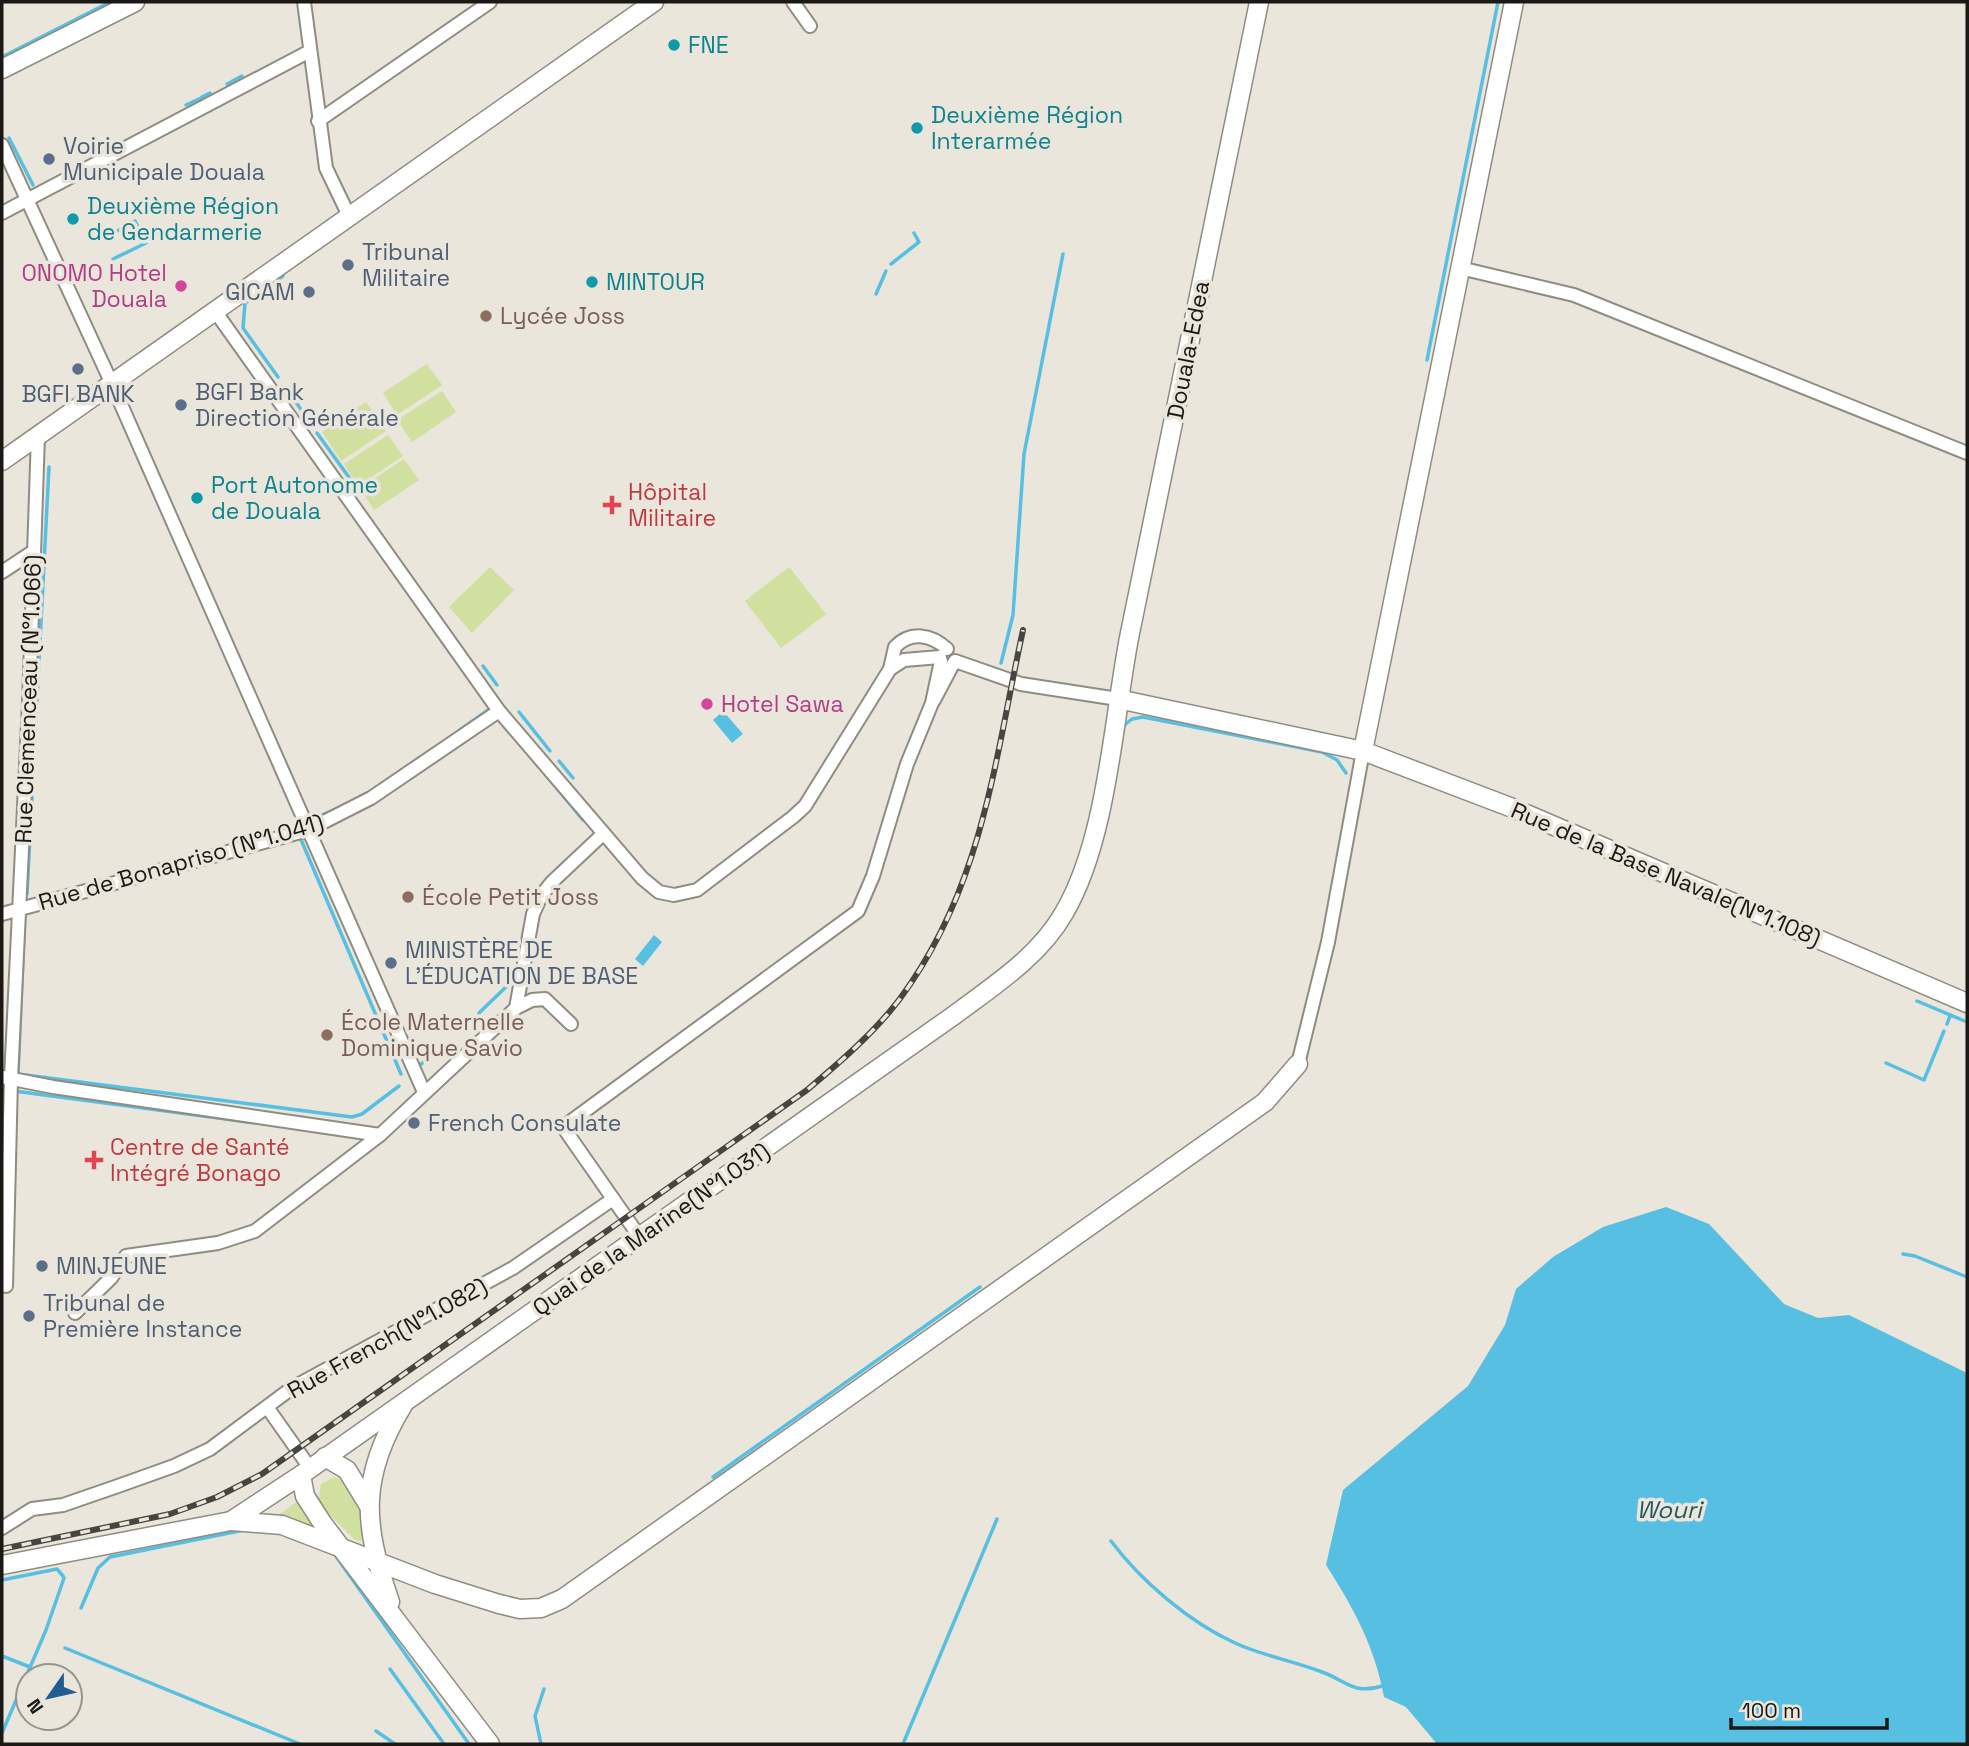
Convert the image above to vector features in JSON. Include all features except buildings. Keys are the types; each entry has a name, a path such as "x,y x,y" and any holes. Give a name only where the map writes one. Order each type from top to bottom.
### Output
{"main road":[{"path":"2,69 135,2"},
{"path":"2,461 654,2"},
{"name":"Douala-Edea","path":"1118,699 1259,2"},
{"path":"1118,699 1363,751 1514,2"},
{"name":"Quai de la Marine(N°1.031)","path":"2,1565 231,1521 306,1472 1005,977 1047,937 1064,913 1090,852 1118,699"},
{"name":"Rue de la Base Navale(N°1.108)","path":"1363,751 1510,807 1967,1003"},
{"path":"231,1521 282,1525 435,1584 520,1609 541,1608 562,1599 1265,1102 1298,1063"},
{"path":"395,1616 378,1562 370,1510 372,1471 380,1444 407,1399"},
{"path":"325,1457 354,1478 370,1510"},
{"path":"306,1472 312,1508 490,1744"}],"street":[{"path":"304,2 326,168 349,216"},
{"path":"318,121 490,2"},
{"path":"793,2 810,26"},
{"path":"2,213 310,51"},
{"path":"2,145 29,198 112,384 424,1092"},
{"path":"1460,268 1574,295 1967,453"},
{"path":"215,311 499,711 603,834 659,892 674,895 697,890 804,807 890,668 895,647 910,637 929,637 947,659"},
{"name":"Rue Clemenceau (N°1.066)","path":"6,1286 6,1078 19,909 38,436"},
{"path":"2,572 34,551"},
{"path":"639,1237 563,1127 858,911 873,876 907,764 947,659"},
{"path":"890,668 904,660 947,659 1021,684 1118,699"},
{"name":"Rue de Bonapriso (N°1.041)","path":"2,915 308,830 371,799 499,711"},
{"path":"1298,1063 1328,942 1363,751"},
{"path":"516,1008 533,914 541,896 552,882 603,834"},
{"path":"75,1313 111,1278 126,1256 238,1238 255,1231 380,1135 516,1008 531,1000 545,999 571,1024"},
{"path":"6,1078 380,1135"},
{"name":"Rue French(N°1.082)","path":"2,1528 32,1509 63,1505 174,1466 210,1449 292,1388 513,1268 613,1199"},
{"path":"267,1407 306,1472"}],"green space":[{"path":"427,364 442,385 397,415 383,393"},
{"path":"442,391 456,412 412,442 397,420"},
{"path":"366,402 386,431 341,461 322,432"},
{"path":"388,435 403,456 358,486 344,464"},
{"path":"404,459 419,480 374,510 360,488"},
{"path":"490,567 514,590 472,633 449,607"},
{"path":"789,567 826,614 781,648 745,601"},
{"path":"334,1477 349,1481 356,1494 363,1519 361,1541 355,1540 318,1503 321,1484"},
{"path":"301,1499 319,1532 273,1519"}],"water":[{"path":"723,711 743,734 732,743 713,720"},
{"path":"654,935 662,942 643,966 635,959"},
{"name":"Wouri","path":"1666,1207 1709,1224 1784,1304 1818,1318 1849,1315 1967,1373 1967,1744 1437,1744 1406,1707 1384,1697 1375,1661 1362,1628 1326,1565 1343,1490 1468,1386 1505,1325 1516,1289 1553,1257 1603,1227"}],"waterway":[{"path":"2,57 110,2"},
{"path":"1427,360 1498,2"},
{"path":"227,84 242,76"},
{"path":"202,97 210,93"},
{"path":"186,105 201,98"},
{"path":"9,138 33,185"},
{"path":"113,259 146,243 135,221 117,231"},
{"path":"891,264 919,242 914,233"},
{"path":"1001,663 1013,615 1024,454 1063,254"},
{"path":"876,294 886,271"},
{"path":"278,377 243,328 245,303 283,276"},
{"path":"290,394 305,415"},
{"path":"317,433 356,487"},
{"path":"27,894 49,467"},
{"path":"483,666 497,685"},
{"path":"460,730 491,708"},
{"path":"519,712 550,751"},
{"path":"1122,727 1132,719 1143,717 1322,752 1337,760 1346,773"},
{"path":"559,761 573,778"},
{"path":"537,764 583,820"},
{"path":"310,820 334,810"},
{"path":"299,835 401,1074"},
{"path":"25,912 18,1074 352,1117 362,1114 399,1086"},
{"path":"479,1013 508,985"},
{"path":"1917,1001 1967,1022"},
{"path":"1947,1024 1950,1016"},
{"path":"1886,1063 1924,1080 1944,1031"},
{"path":"418,1066 424,1062"},
{"path":"14,1091 249,1122"},
{"path":"1903,1254 1915,1256 1967,1277"},
{"path":"713,1477 980,1287"},
{"path":"903,1744 997,1519"},
{"path":"81,1608 98,1568 110,1557 244,1530"},
{"path":"1111,1541 1137,1571 1167,1599 1218,1634 1246,1648 1311,1668 1350,1686 1364,1689 1382,1686"},
{"path":"333,1552 469,1744"},
{"path":"2,1580 57,1569 63,1576"},
{"path":"2,1733 46,1630 64,1578"},
{"path":"65,1648 300,1744"},
{"path":"2,1656 17,1662"},
{"path":"390,1669 444,1744"},
{"path":"541,1744 535,1716 544,1689"},
{"path":"376,1731 395,1744"}],"railway":[{"path":"2,1549 170,1514 217,1497 262,1474 807,1090 844,1058 899,1000 927,957 950,913 982,822 1023,630"}],"place":[{"name":"FNE","path":"674,45"},
{"name":"Deuxième Région Interarmée","path":"917,128"},
{"name":"Voirie Municipale Douala","path":"49,159"},
{"name":"Deuxième Région de Gendarmerie","path":"73,219"},
{"name":"Tribunal Militaire","path":"348,265"},
{"name":"MINTOUR","path":"592,282"},
{"name":"ONOMO Hotel Douala","path":"181,286"},
{"name":"GICAM","path":"309,292"},
{"name":"Lycée Joss","path":"486,316"},
{"name":"BGFI BANK","path":"78,369"},
{"name":"BGFI Bank Direction Générale","path":"181,405"},
{"name":"Port Autonome de Douala","path":"197,498"},
{"name":"Hôpital Militaire","path":"612,505"},
{"name":"Hotel Sawa","path":"707,704"},
{"name":"École Petit Joss","path":"408,897"},
{"name":"MINISTÈRE DE L'ÉDUCATION DE BASE","path":"391,963"},
{"name":"École Maternelle Dominique Savio","path":"327,1035"},
{"name":"French Consulate","path":"414,1123"},
{"name":"Centre de Santé Intégré Bonago","path":"94,1160"},
{"name":"MINJEUNE","path":"42,1266"},
{"name":"Tribunal de Première Instance","path":"29,1316"}]}
